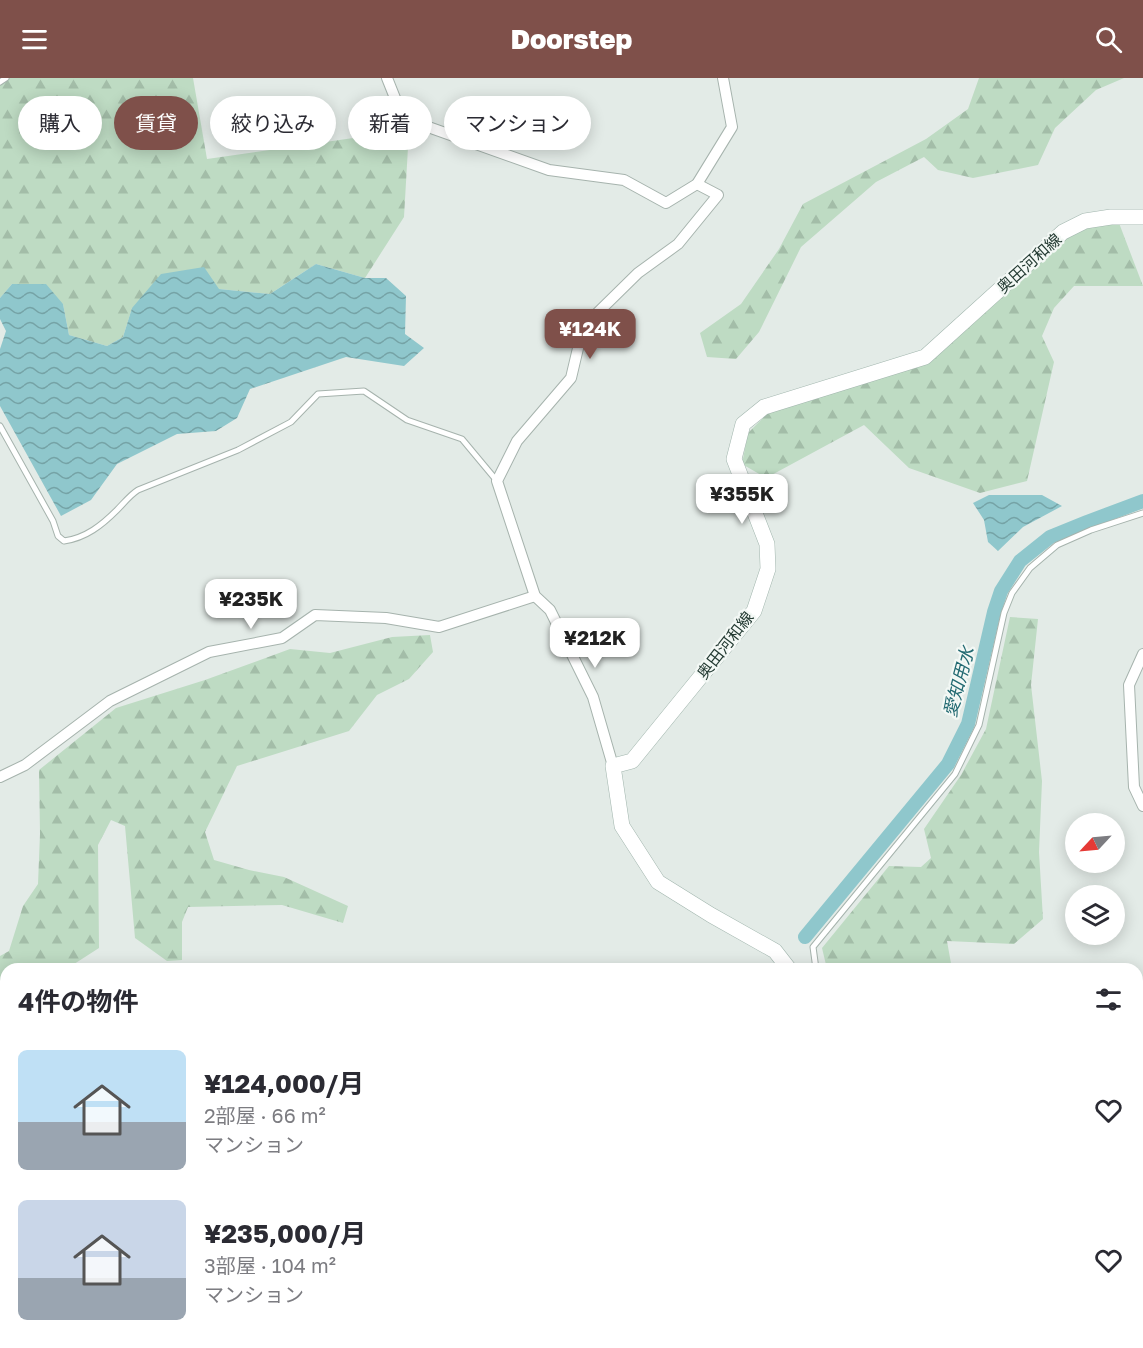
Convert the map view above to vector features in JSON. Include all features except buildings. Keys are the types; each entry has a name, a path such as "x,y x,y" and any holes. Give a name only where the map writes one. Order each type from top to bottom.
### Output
{"main road":[{"name":"奥田河和線","path":"613,766 632,761 754,611 768,569 767,544 734,459 743,424 764,407 925,357 1063,232 1085,221 1111,217 1143,218"},
{"path":"613,766 622,826 658,882 775,951 784,963"}],"street":[{"path":"387,78 403,118 549,170 624,180 666,203 697,184 732,127 723,78"},
{"path":"613,766 593,697 550,610 535,596 496,481 517,441 571,378 583,327 638,273 678,244 718,195 697,184"},
{"path":"0,777 25,765 110,700 209,652 282,638 315,615 386,618 438,627 535,596"},
{"path":"1143,654 1129,685 1134,787 1143,806"}],"lane":[{"path":"0,82 6,78"},
{"path":"0,426 58,536 64,541 83,535 102,525 138,490 238,450 291,422 318,394 364,391 407,420 462,440 496,481"},
{"path":"815,963 813,947 955,774 979,725 1004,613 1012,593 1030,568 1057,545 1143,513"}],"green space":[{"path":"0,78 193,78 196,96 114,96 114,150 198,150 198,107 207,159 270,150 336,150 336,140 348,139 348,150 408,150 404,217 365,278 316,264 270,294 219,289 132,308 123,337 107,346 69,335 63,304 12,284 0,298"},
{"path":"979,78 1124,78 1096,90 1055,128 1038,165 973,178 938,170 924,157 876,182 801,247 759,332 736,359 707,357 700,333 741,304 779,249 803,204 926,139 968,109"},
{"path":"1119,223 1143,286 1074,286 1054,308 1042,336 1054,362 1027,481 980,493 909,468 864,425 766,478 742,464 748,433 770,411 926,363 1065,236 1088,228"},
{"path":"1010,617 1038,619 1031,685 1042,781 1039,852 1043,919 1014,944 947,941 951,963 826,963 822,948 889,866 921,867 931,858 924,829 961,775 986,729"},
{"path":"430,635 433,652 409,679 377,695 349,731 237,766 205,832 214,860 284,877 348,906 343,923 282,905 188,907 182,922 182,960 167,961 135,938 125,826 111,820 98,845 99,948 76,963 0,963 0,956 9,951 23,906 38,884 39,770 116,708 205,680 290,649 330,653 392,637"}],"water":[{"path":"316,264 365,278 386,278 406,296 405,334 424,348 404,366 346,357 250,389 237,418 216,431 177,434 117,464 91,500 61,516 0,406 0,349 6,331 0,319 0,298 12,284 46,284 63,304 69,335 107,346 123,337 132,308 161,274 204,267 219,289 270,294"},
{"path":"989,495 1042,495 1062,506 1023,527 998,551 988,542 984,520 973,503"}],"waterway":[{"name":"愛知用水","path":"805,937 948,764 968,724 1001,591 1020,561 1050,537 1143,501"}]}
